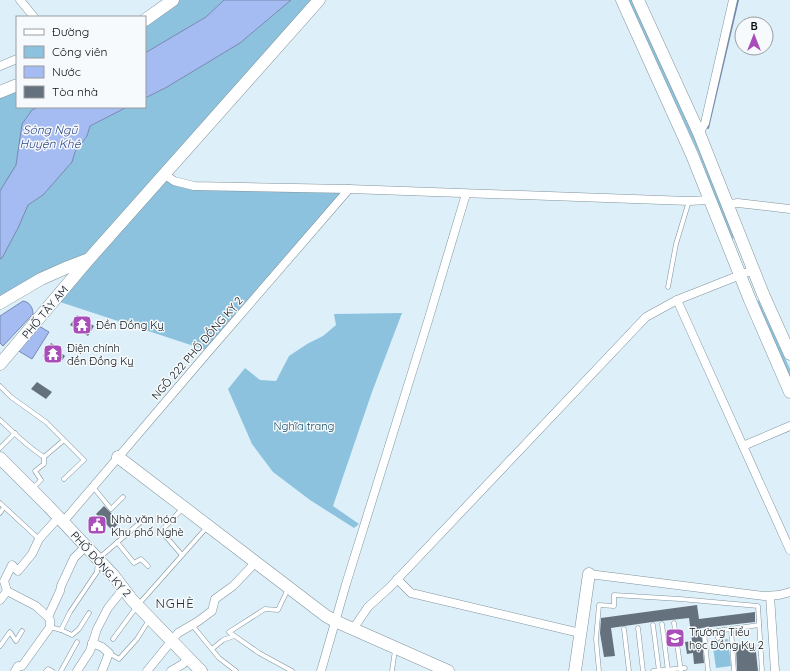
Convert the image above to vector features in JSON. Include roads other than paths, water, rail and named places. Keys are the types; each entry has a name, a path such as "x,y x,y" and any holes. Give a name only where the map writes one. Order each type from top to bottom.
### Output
{"street":[{"path":"20,0 33,16"},
{"path":"146,19 173,0"},
{"name":"PHỐ TÂY AM","path":"0,364 89,259 319,0"},
{"path":"622,0 692,155 739,275 790,392"},
{"path":"638,0 699,132 729,204 754,270 790,354"},
{"path":"699,132 705,123 733,0"},
{"path":"0,66 16,59"},
{"path":"0,92 16,85"},
{"path":"164,174 174,181 194,186 349,189 689,202 710,200"},
{"name":"NGÕ 222 PHỐ ĐỒNG KỴ 2","path":"7,592 4,581 12,565 18,571 32,554 39,539 61,520 93,488 349,189"},
{"path":"321,671 466,194"},
{"path":"729,204 738,203 790,209"},
{"path":"0,303 41,280 89,259"},
{"path":"353,629 368,607 397,579 646,316 677,300 754,270"},
{"path":"677,300 790,550"},
{"path":"743,446 790,426"},
{"path":"118,457 335,622 444,670"},
{"name":"PHỐ ĐỒNG KỴ 2","path":"0,458 86,546 138,605 202,671"},
{"path":"48,617 74,558 86,546"},
{"path":"147,671 178,633 212,611 216,599 233,586 256,562"},
{"path":"575,671 589,574 770,596 790,592"},
{"path":"397,579 411,593 580,633"},
{"path":"77,671 90,651 97,629 108,608 124,588"},
{"path":"0,600 7,592 36,606 50,620 50,626 22,666 18,666 15,671"},
{"path":"770,596 775,671"},
{"path":"92,643 102,647 110,653 102,671"},
{"path":"171,671 183,664 188,658"}],"lane":[{"path":"668,287 676,244 689,202"},
{"path":"0,386 12,397 46,422 84,460 64,479"},
{"path":"0,420 32,450 44,457"},
{"path":"0,448 15,433"},
{"path":"32,490 41,480 35,471 44,464 44,457 64,440"},
{"path":"93,488 111,509 123,497"},
{"path":"0,503 39,539"},
{"path":"0,513 4,507"},
{"path":"182,555 161,531 184,507"},
{"path":"61,630 70,612 97,572 98,559 143,520"},
{"path":"113,639 138,605 208,526"},
{"path":"117,542 134,563 140,559 148,566"},
{"path":"288,587 278,610 265,609 229,632 259,653 292,671"},
{"path":"599,671 596,639 599,605 614,606 614,595 758,606 762,671"},
{"path":"50,626 72,635 79,629 89,613"},
{"path":"110,653 119,659 137,639 151,618"},
{"path":"653,671 682,669 674,623"},
{"path":"662,624 668,670"},
{"path":"192,625 219,658 236,671"},
{"path":"653,625 659,671"},
{"path":"718,638 716,631 759,625"},
{"path":"638,628 643,671"},
{"path":"624,629 629,671"},
{"path":"731,629 734,671"},
{"path":"0,646 10,632 16,641 22,631"},
{"path":"704,632 708,671"},
{"path":"212,649 224,640 234,636"},
{"path":"61,671 77,642"},
{"path":"392,671 395,648"},
{"path":"46,671 48,669 52,671"}],"water":[{"path":"224,0 291,0 240,43 167,87 146,98 146,52 206,17"},
{"name":"Sông Ngũ Huyện Khê","path":"36,108 125,108 90,126 87,136 75,152 72,162 43,195 28,205 18,228 2,258 0,259 0,191 16,165 22,124 32,110"},
{"path":"23,301 31,306 33,314 3,346 0,343 0,316"},
{"path":"39,326 49,332 32,359 17,350"}],"waterway":[{"path":"708,128 738,0"}],"place":[{"name":"Đền Đồng Kỵ","path":"82,325"},
{"name":"Điện chính đền Đồng Kỵ","path":"53,354"},
{"name":"Nhà văn hóa Khu phố Nghè","path":"97,525"},
{"name":"Trường Tiểu học Đồng Kỵ 2","path":"675,638"}],"district":[{"name":"NGHÈ","path":"175,603"}],"park label":[{"name":"Nghĩa trang","path":"304,426"}]}
